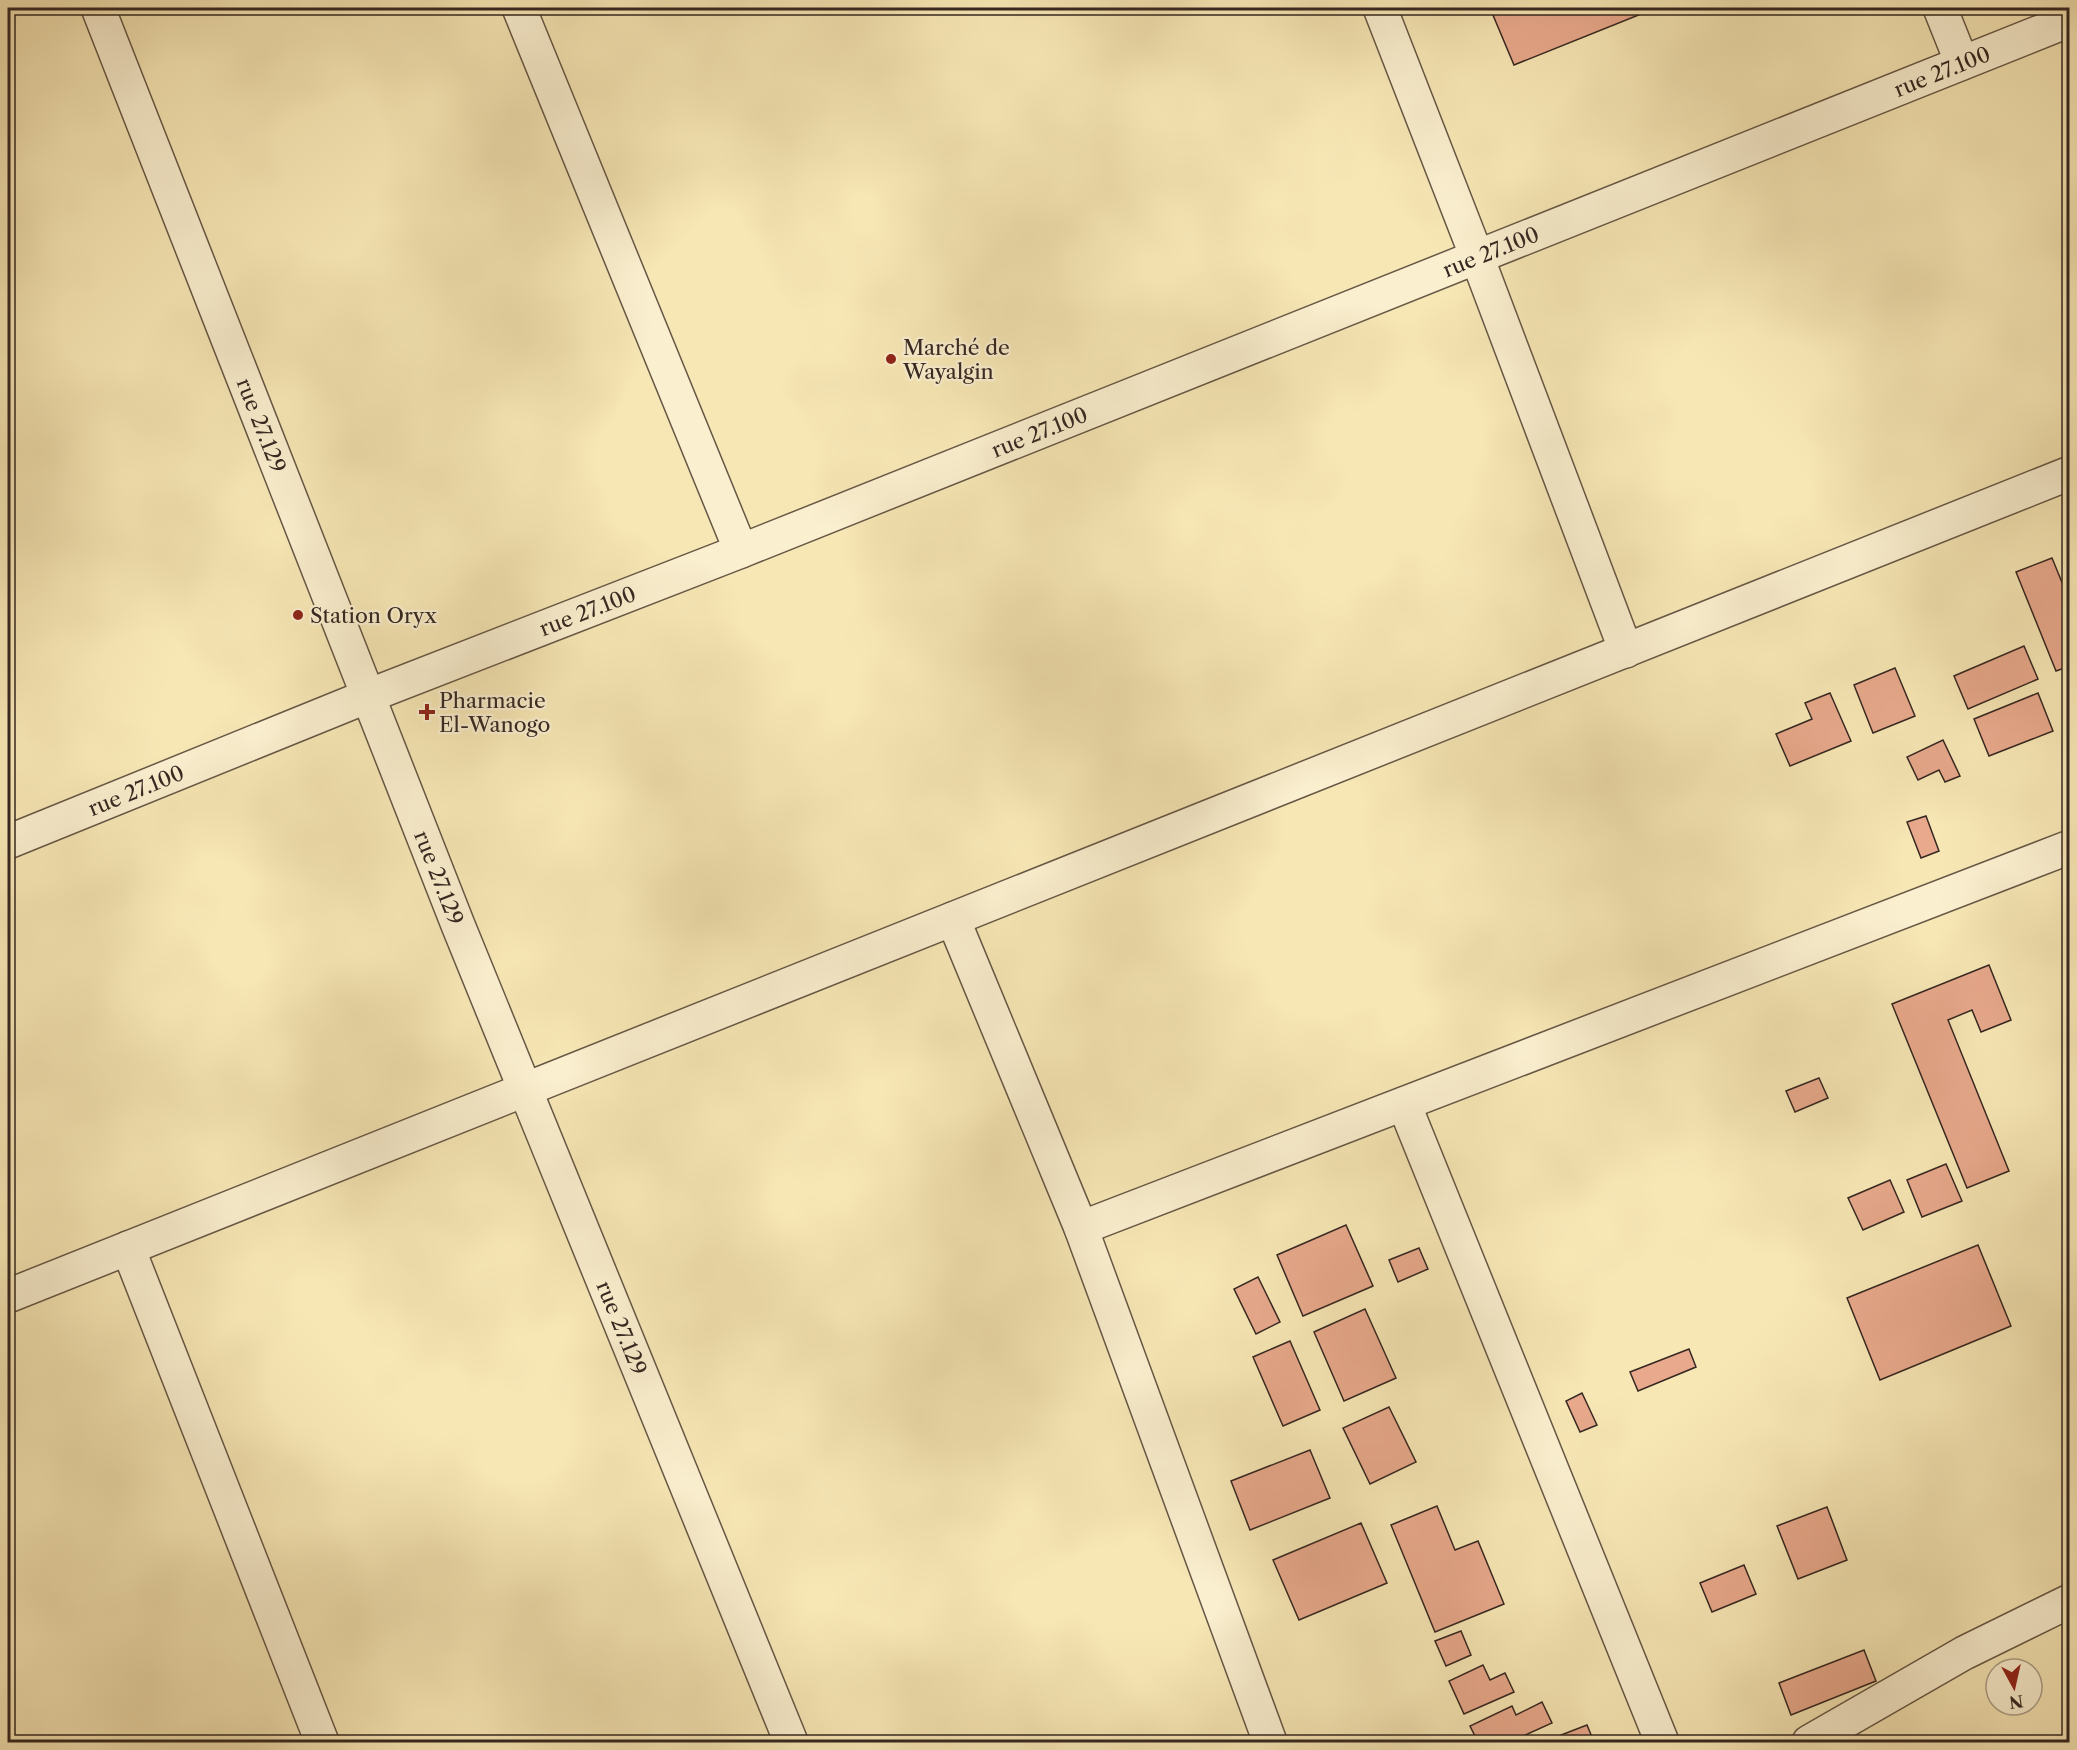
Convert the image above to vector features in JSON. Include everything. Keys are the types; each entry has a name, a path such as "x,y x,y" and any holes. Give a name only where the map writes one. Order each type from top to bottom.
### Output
{"street":[{"name":"rue 27.129","path":"98,8 524,1090 791,1743"},
{"path":"519,8 741,551"},
{"path":"1380,8 1477,256 1626,651"},
{"path":"1940,8 1962,63"},
{"name":"rue 27.100","path":"8,842 368,696 741,551 2070,20"},
{"path":"8,1296 2070,473"},
{"path":"1081,1228 2070,847"},
{"path":"953,919 1081,1228 1270,1743"},
{"path":"1404,1104 1662,1743"},
{"path":"128,1248 322,1743"},
{"path":"1809,1743 1964,1653 2070,1601"}],"building":[{"path":"1490,8 1656,8 1514,65"},
{"path":"2052,558 2070,602 2070,666 2056,671 2016,572"},
{"path":"2024,646 2038,679 1968,709 1954,676"},
{"path":"1895,668 1915,716 1873,733 1854,685"},
{"path":"1830,693 1851,741 1790,766 1776,734 1812,719 1805,703"},
{"path":"2038,693 2053,731 1989,756 1974,719"},
{"path":"1943,740 1960,776 1945,782 1939,770 1918,780 1907,757"},
{"path":"1926,816 1939,851 1921,858 1907,822"},
{"path":"1989,965 2011,1020 1981,1032 1972,1010 1948,1020 2009,1171 1967,1188 1892,1004"},
{"path":"1819,1078 1828,1098 1795,1112 1786,1091"},
{"path":"1946,1164 1962,1201 1922,1217 1907,1180"},
{"path":"1890,1180 1904,1212 1863,1230 1848,1198"},
{"path":"1346,1225 1373,1286 1303,1316 1277,1255"},
{"path":"1978,1245 2011,1326 1880,1380 1847,1298"},
{"path":"1419,1248 1428,1269 1398,1282 1389,1260"},
{"path":"1258,1277 1280,1322 1256,1334 1234,1289"},
{"path":"1365,1309 1396,1378 1344,1401 1314,1332"},
{"path":"1290,1341 1320,1410 1283,1426 1253,1357"},
{"path":"1689,1349 1696,1367 1638,1391 1630,1372"},
{"path":"1582,1393 1597,1425 1580,1432 1566,1401"},
{"path":"1389,1407 1416,1462 1370,1484 1343,1428"},
{"path":"1310,1450 1330,1498 1250,1530 1231,1481"},
{"path":"1437,1506 1455,1550 1478,1541 1504,1604 1435,1632 1391,1525"},
{"path":"1827,1507 1847,1560 1798,1579 1777,1526"},
{"path":"1361,1523 1387,1583 1299,1620 1273,1560"},
{"path":"1744,1565 1756,1594 1712,1612 1700,1583"},
{"path":"1461,1631 1471,1655 1446,1666 1435,1641"},
{"path":"1864,1650 1876,1681 1791,1715 1779,1683"},
{"path":"1483,1665 1490,1680 1505,1673 1514,1692 1464,1714 1449,1681"},
{"path":"1542,1702 1552,1723 1510,1742 1478,1742 1470,1726 1512,1706 1516,1715"},
{"path":"1587,1725 1594,1742 1543,1742"}],"place":[{"name":"Marché de Wayalgin","path":"891,359"},
{"name":"Station Oryx","path":"298,615"},
{"name":"Pharmacie El-Wanogo","path":"427,712"}]}
